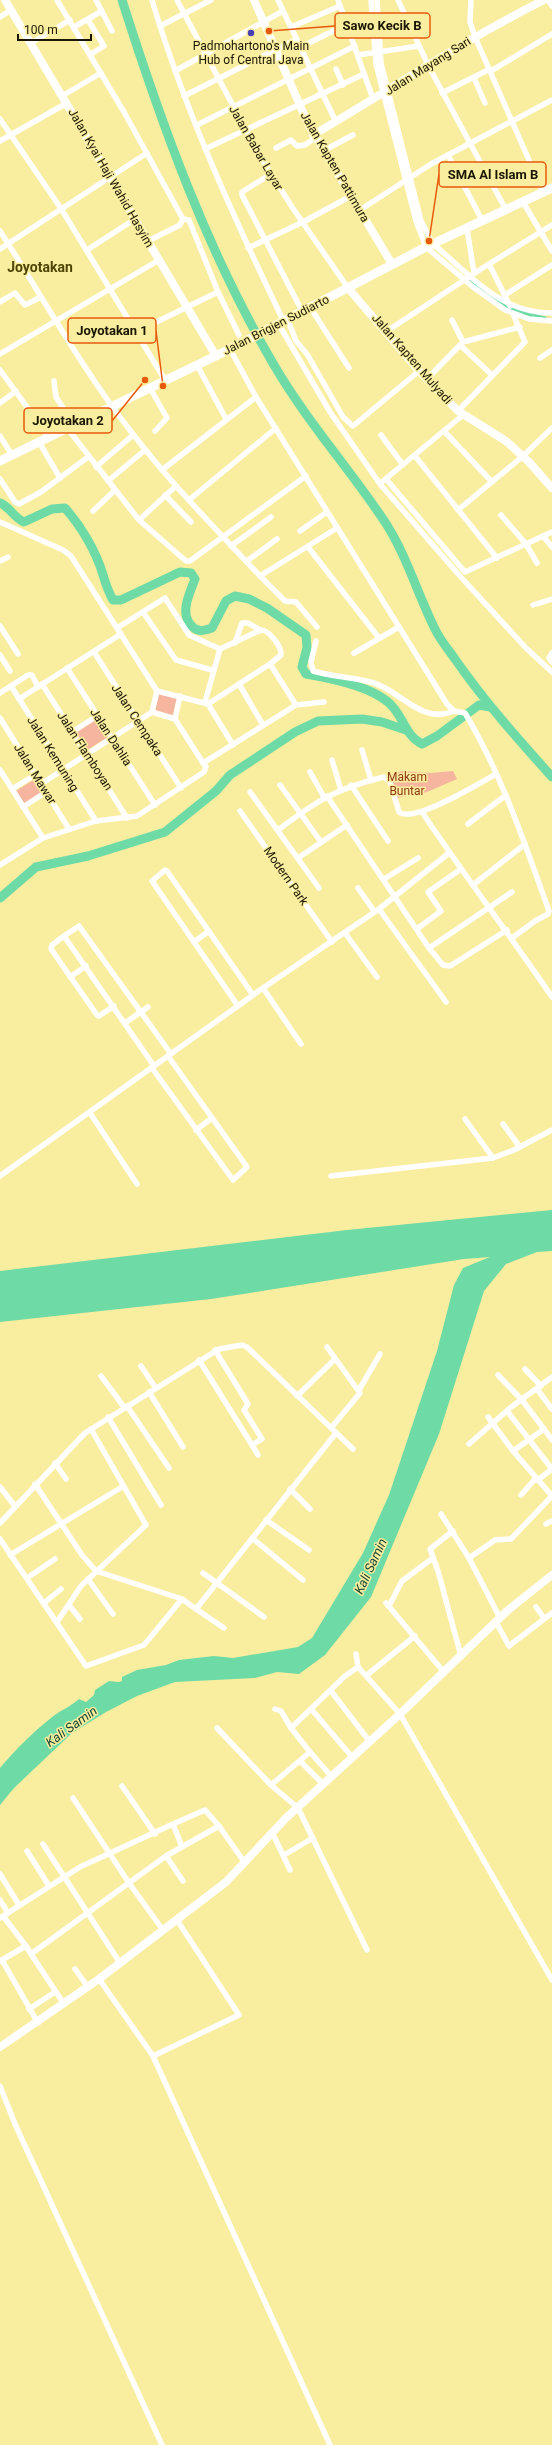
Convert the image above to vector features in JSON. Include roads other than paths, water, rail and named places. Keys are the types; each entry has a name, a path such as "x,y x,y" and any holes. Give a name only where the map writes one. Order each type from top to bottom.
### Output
{"main road":[{"name":"Jalan Brigjen Sudiarto","path":"0,461 113,407 165,380 230,350 243,337 280,322 392,264 552,188"}],"street":[{"name":"Jalan Kyai Haji Wahid Hasyim","path":"5,0 216,356"},
{"path":"58,0 91,54 183,219"},
{"path":"96,0 112,31"},
{"path":"152,0 175,71 205,149 280,322 326,406 380,484 459,575 526,648 552,672"},
{"name":"Jalan Babar Layar","path":"176,0 244,130 271,174 348,288"},
{"path":"160,26 211,0"},
{"name":"Jalan Kapten Pattimura","path":"254,0 314,137 392,264"},
{"path":"278,0 336,122"},
{"path":"371,0 377,51 386,92 408,179 429,246 511,309 552,313"},
{"path":"377,0 377,51"},
{"path":"398,0 442,93 506,210"},
{"path":"471,0 470,22 475,36 491,70 511,122 543,192"},
{"name":"Jalan Mayang Sari","path":"314,137 373,99 429,67 475,36 544,0"},
{"path":"548,0 552,6"},
{"path":"291,27 339,3 373,99"},
{"path":"0,17 11,10"},
{"path":"74,28 102,11"},
{"path":"175,71 283,11"},
{"path":"31,44 70,20"},
{"path":"88,20 104,46 91,54"},
{"path":"301,47 347,24"},
{"path":"442,93 491,70 552,34"},
{"path":"184,96 297,39"},
{"path":"196,125 233,108 288,78 355,46"},
{"path":"358,55 419,46"},
{"path":"336,69 343,85"},
{"path":"0,141 101,73"},
{"path":"205,149 364,74"},
{"path":"474,78 485,103"},
{"path":"360,210 448,155 552,100"},
{"path":"0,119 62,210 165,380"},
{"path":"323,151 353,135"},
{"path":"276,148 291,140 297,146 301,146 314,137"},
{"path":"0,249 62,210 147,153"},
{"path":"448,155 483,222"},
{"path":"271,174 242,193 264,239 306,309 349,368"},
{"path":"248,248 264,239 303,222 351,196"},
{"path":"523,202 552,251"},
{"path":"87,250 135,219"},
{"path":"148,241 180,225 183,219"},
{"path":"183,219 189,220 218,292 243,337"},
{"path":"387,331 540,231 552,225"},
{"path":"467,229 469,277 496,305 552,321"},
{"path":"0,232 113,407 133,435 176,486 231,546 285,601 296,602 316,627"},
{"path":"0,354 159,260"},
{"path":"380,484 444,431 492,376 525,342 520,327 489,264"},
{"path":"505,295 552,265"},
{"name":"Jalan Kapten Mulyadi","path":"348,288 387,331 419,371 460,413 506,441 523,456 552,487"},
{"path":"136,332 218,292"},
{"path":"0,302 15,294 25,305 41,297"},
{"path":"452,320 463,342 520,327"},
{"path":"280,322 307,354 343,417 353,426 419,371"},
{"path":"427,379 460,345 492,376"},
{"path":"230,350 256,397 327,512 447,704 454,711"},
{"path":"540,358 552,350"},
{"path":"197,365 226,419"},
{"path":"0,370 49,437"},
{"path":"54,381 56,396 88,457 139,520 186,561 190,561 222,536 306,476"},
{"path":"150,388 167,418 154,431"},
{"path":"0,403 16,391"},
{"path":"162,470 256,397"},
{"path":"189,500 276,428"},
{"path":"458,510 523,456 552,428"},
{"path":"444,431 492,482"},
{"path":"96,467 133,435"},
{"path":"0,436 12,455"},
{"path":"381,436 403,465"},
{"path":"39,442 60,478"},
{"path":"108,481 145,450"},
{"path":"415,456 497,558"},
{"path":"0,479 15,502 19,504 60,478 88,457"},
{"path":"386,479 465,572 552,532"},
{"path":"139,520 176,486"},
{"path":"93,511 115,490"},
{"path":"165,495 192,522"},
{"path":"300,531 327,512"},
{"path":"501,515 526,544 536,563"},
{"path":"231,546 271,517"},
{"path":"0,522 63,550 71,556 157,691 206,703 270,664 282,653 266,631 260,630 248,623 242,624 235,643"},
{"path":"260,576 337,528"},
{"path":"543,536 552,547"},
{"path":"246,561 277,540"},
{"path":"308,547 379,638"},
{"path":"0,561 8,557"},
{"path":"117,628 166,599 189,635 220,649 260,630"},
{"path":"533,605 552,599"},
{"path":"143,612 176,660 212,670"},
{"path":"0,626 18,654"},
{"path":"354,653 399,627"},
{"path":"19,699 121,634"},
{"path":"316,641 311,662 313,671 376,684 428,714 444,714 454,711 465,713 506,795 549,913 512,938"},
{"path":"220,649 212,670 206,703 233,745"},
{"name":"Jalan Cempaka","path":"94,652 181,788"},
{"path":"552,652 549,658 552,662"},
{"path":"0,656 10,671"},
{"path":"270,664 296,705"},
{"name":"Jalan Dahlia","path":"67,668 155,805"},
{"path":"0,693 30,675 40,685"},
{"path":"238,684 263,725"},
{"name":"Jalan Flamboyan","path":"40,685 87,754 127,818"},
{"name":"Jalan Kemuning","path":"11,686 96,821"},
{"path":"41,784 152,712 157,691"},
{"path":"208,692 213,694 216,698"},
{"path":"175,720 180,696"},
{"path":"204,763 296,705 324,702"},
{"path":"0,865 43,838 96,821 138,816 204,772 206,767 204,763 175,720 152,712"},
{"path":"72,732 97,716"},
{"name":"Jalan Mawar","path":"0,718 70,830"},
{"path":"362,750 371,780"},
{"path":"332,760 341,790"},
{"path":"0,770 43,838"},
{"path":"310,772 396,896 429,948 443,965 450,966 507,930"},
{"path":"278,830 326,796 371,780 384,777 388,779 401,814 422,812 496,774"},
{"path":"12,789 35,775"},
{"path":"280,785 302,813 321,842"},
{"path":"351,786 388,841"},
{"path":"23,807 46,792"},
{"path":"250,792 319,888"},
{"path":"468,824 506,795"},
{"name":"Modern Park","path":"240,811 332,942"},
{"path":"422,812 449,853 507,930 552,997"},
{"path":"298,858 347,825"},
{"path":"473,885 525,844"},
{"path":"0,1176 253,995 332,942 396,896 449,853"},
{"path":"384,879 418,858"},
{"path":"417,929 441,911 428,892 461,869"},
{"path":"238,1006 152,881 165,870 168,871 253,995"},
{"path":"358,888 446,1002"},
{"path":"429,948 512,892"},
{"path":"64,936 86,966 126,1023 153,1067 196,1130 233,1180 247,1167 212,1118 142,1012 82,926 79,926 64,936 52,945 51,949 97,1015 100,1016 114,1006"},
{"path":"194,942 209,931"},
{"path":"344,933 377,977"},
{"path":"70,976 86,966"},
{"path":"263,988 302,1044"},
{"path":"126,1023 148,1007"},
{"path":"90,1113 137,1184"},
{"path":"196,1130 212,1118"},
{"path":"465,1118 493,1158"},
{"path":"503,1124 520,1147"},
{"path":"331,1176 493,1158 520,1147 552,1130"},
{"path":"0,1523 55,1463 91,1429 215,1350 245,1345 353,1449"},
{"path":"327,1347 334,1360 359,1390"},
{"path":"215,1350 248,1404 244,1410 262,1439 252,1445"},
{"path":"196,1609 290,1489 358,1397 359,1390 380,1354"},
{"path":"199,1360 258,1455"},
{"path":"297,1396 334,1360"},
{"path":"141,1366 155,1387"},
{"path":"525,1369 539,1387 552,1409"},
{"path":"498,1375 522,1400 552,1440"},
{"path":"101,1376 125,1406 169,1468"},
{"path":"469,1444 493,1422 552,1377"},
{"path":"149,1392 183,1447"},
{"path":"507,1411 552,1469 537,1479 521,1496"},
{"path":"469,1558 495,1540 511,1539 552,1496 513,1451 488,1416"},
{"path":"108,1417 161,1505"},
{"path":"58,1622 80,1586 146,1525 122,1487 91,1429"},
{"path":"513,1451 544,1429"},
{"path":"55,1463 66,1479"},
{"path":"35,1484 96,1571 182,1599 224,1628"},
{"path":"0,1487 15,1506"},
{"path":"10,1555 122,1487"},
{"path":"290,1489 310,1509"},
{"path":"442,1514 469,1558 509,1646 552,1613"},
{"path":"266,1520 309,1550"},
{"path":"546,1524 552,1520"},
{"path":"453,1531 428,1547 433,1558 461,1656"},
{"path":"252,1538 303,1580"},
{"path":"0,1539 58,1622 86,1666 144,1645 182,1599"},
{"path":"433,1558 402,1581 387,1604 443,1671"},
{"path":"27,1578 55,1559"},
{"path":"203,1573 218,1582 264,1617"},
{"path":"0,2047 38,2023 99,1980 226,1882 272,1832 400,1714 443,1671 461,1656 498,1620 543,1580 552,1575"},
{"path":"88,1579 113,1614"},
{"path":"44,1603 61,1589"},
{"path":"69,1605 80,1619"},
{"path":"536,1607 544,1618"},
{"path":"367,1675 415,1636"},
{"path":"356,1654 358,1667 367,1675 400,1714 552,1980"},
{"path":"291,1728 312,1710 345,1676 358,1667"},
{"path":"331,1691 370,1742"},
{"path":"275,1709 281,1711 291,1728 332,1776"},
{"path":"312,1710 353,1758"},
{"path":"217,1728 271,1785 298,1808 367,1950"},
{"path":"271,1785 310,1752"},
{"path":"300,1761 324,1784"},
{"path":"122,1786 155,1834"},
{"path":"73,1798 129,1883 163,1930"},
{"path":"4,1916 63,1877 205,1810 219,1826 245,1863"},
{"path":"173,1824 182,1847"},
{"path":"31,1954 166,1856 219,1826"},
{"path":"272,1832 290,1870"},
{"path":"284,1855 312,1838"},
{"path":"42,1844 86,1914 120,1963"},
{"path":"27,1851 49,1886"},
{"path":"166,1856 183,1881"},
{"path":"0,1874 19,1905"},
{"path":"0,1900 4,1916 26,1946 64,2004"},
{"path":"153,2056 239,2015 177,1920"},
{"path":"26,1946 1,1960 38,2023"},
{"path":"75,1969 88,1987"},
{"path":"99,1980 153,2056 330,2445"},
{"path":"29,2009 55,1992"},
{"path":"0,2086 15,2124 162,2445"}],"water":[{"name":"Kali Samin","path":"552,1210 552,1251 537,1252 506,1264 484,1291 439,1434 371,1597 325,1655 299,1674 277,1672 255,1678 175,1682 137,1696 106,1712 72,1733 14,1788 0,1805 0,1768 6,1761 30,1736 54,1716 79,1699 86,1702 94,1695 95,1690 109,1681 119,1682 122,1681 122,1677 137,1670 166,1665 179,1660 214,1656 233,1658 298,1647 312,1638 363,1553 389,1495 437,1351 454,1285 463,1268 490,1257 464,1259 211,1299 0,1322 0,1271 347,1230"}],"waterway":[{"path":"122,0 153,94 188,187 207,233 250,322 286,385 313,424 370,500 391,532 405,559 437,633 442,641 489,705 552,777"},
{"path":"467,279 514,310 545,319"},
{"path":"0,503 7,507 17,518 24,522 52,509 65,508 77,523 92,548 113,600 121,600 180,572 191,573 195,579 186,608 187,619 195,629 203,630 212,628 226,601 235,596 249,599 267,608 306,635 307,648 302,667 306,674 360,687 380,696 393,707 407,730 422,744 437,736 479,705 490,707"},
{"path":"0,898 36,867 88,856 165,832 216,791 230,775 295,732 318,721 362,719 382,722 406,730"}],"place":[{"name":"Sawo Kecik B","path":"269,31"},
{"name":"Padmohartono's Main Hub of Central Java","path":"251,33"},
{"name":"SMA Al Islam B","path":"429,241"},
{"name":"Joyotakan 2","path":"145,380"},
{"name":"Joyotakan 1","path":"163,386"}],"district":[{"name":"Joyotakan","path":"40,267"}],"park label":[{"name":"Makam Buntar","path":"407,784"}]}
